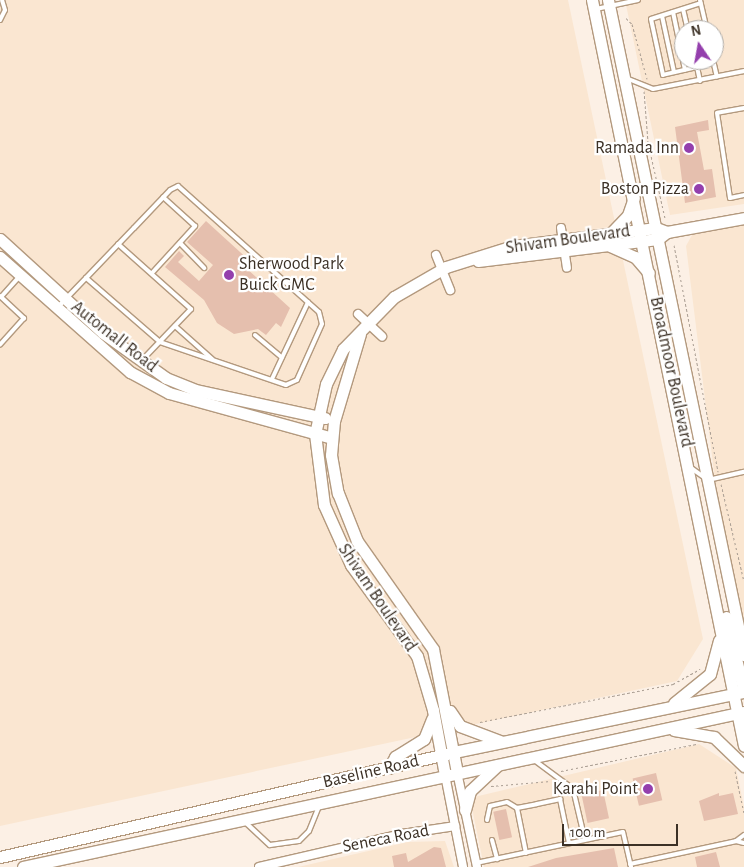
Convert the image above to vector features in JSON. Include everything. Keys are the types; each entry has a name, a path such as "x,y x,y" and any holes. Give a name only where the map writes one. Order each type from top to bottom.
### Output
{"main road":[{"name":"Broadmoor Boulevard","path":"608,3 660,233 708,480 742,635 744,655"},
{"name":"Broadmoor Boulevard","path":"593,5 643,235 720,624 741,692 744,746"},
{"path":"634,196 628,215 609,240 635,257 650,274"},
{"name":"Shivam Boulevard","path":"444,775 433,710 417,656 356,573 332,530 324,505 315,434 326,384 343,349 360,334 394,297 442,269 466,261 563,239 609,240 744,218"},
{"name":"Automall Road","path":"0,239 65,299 140,363 194,390 334,420"},
{"name":"Automall Road","path":"0,257 130,372 169,393 332,438"},
{"name":"Shivam Boulevard","path":"360,334 334,420 332,438 338,493 357,541 433,649 446,705 457,772"},
{"path":"356,573 373,562"},
{"path":"713,586 721,597 741,692"},
{"path":"664,708 692,693 710,674 718,653 720,624"},
{"name":"Baseline Road","path":"0,857 454,752 741,692"},
{"path":"446,705 460,726 506,742"},
{"path":"389,768 395,757 424,739 430,730 433,710"},
{"name":"Baseline Road","path":"23,867 457,772 741,713"},
{"path":"662,729 714,737 739,766"},
{"path":"465,810 470,792 500,763"}],"street":[{"path":"563,239 567,268"},
{"path":"436,254 450,290"},
{"path":"358,314 369,322 382,336"},
{"path":"457,772 476,865"},
{"path":"444,775 464,867"},
{"name":"Seneca Road","path":"259,867 402,834 455,826"}],"lane":[{"path":"0,20 5,10 2,0"},
{"path":"593,5 638,0"},
{"path":"686,70 663,75 651,19 700,1 705,20"},
{"path":"683,8 686,20"},
{"path":"673,12 675,20"},
{"path":"662,16 674,72"},
{"path":"697,70 700,81"},
{"path":"715,70 717,77"},
{"path":"624,77 645,88 663,88 744,71"},
{"path":"744,108 717,113 730,198 744,195"},
{"path":"57,309 65,299 163,197 178,186 187,190 319,312 322,324 297,380 286,385 160,342 86,278"},
{"path":"152,273 195,226 163,197"},
{"path":"180,243 204,268"},
{"path":"118,244 191,308 140,363"},
{"path":"0,345 24,318 0,296 20,276"},
{"path":"272,380 308,302"},
{"path":"175,326 214,361"},
{"path":"255,336 282,358"},
{"path":"690,467 708,480 744,472"},
{"path":"530,757 573,788 585,840"},
{"path":"487,820 490,806 507,802 517,808 560,799 569,843"},
{"path":"242,819 270,845 299,841 310,831 320,802"},
{"path":"517,808 526,852"},
{"path":"476,865 526,852 623,832 631,865 736,841 744,835"},
{"path":"492,840 497,859"},
{"path":"736,841 744,843"}],"path":[{"path":"626,18 648,74 646,84"},
{"path":"643,94 665,218"},
{"path":"674,245 716,464"},
{"path":"722,490 744,581"},
{"path":"474,723 673,684 704,671"},
{"path":"487,787 546,782 571,767 704,743"},
{"path":"739,766 744,813"}],"shaded area":[{"path":"0,0 568,0 703,639 677,681 0,826"},
{"path":"625,0 744,0 744,204 670,215"},
{"path":"744,225 744,623 715,480 686,246 692,235"},
{"path":"699,744 736,768 744,807 744,867 484,867 470,798"},
{"path":"445,841 454,867 298,867 408,842"}],"building":[{"path":"708,120 709,130 697,132 704,170 712,169 716,197 685,203 675,127"},
{"name":"Sherwood Park Buick GMC","path":"206,221 251,262 246,268 290,308 281,327 276,323 266,335 258,329 234,334 217,323 204,300 165,267 179,251 184,256 178,262 199,281 213,265 187,242"},
{"name":"Karahi Point","path":"656,773 662,800 639,806 633,778"},
{"path":"603,790 609,818 588,823 581,795"},
{"path":"719,793 719,796 733,793 738,814 704,821 699,801"},
{"path":"506,809 512,837 499,840 493,812"},
{"path":"434,847 441,848 446,867 394,867 392,856 406,853 408,862"},
{"path":"614,848 618,867 528,867 556,858"},
{"path":"716,852 720,867 697,867 695,857"}],"place":[{"name":"Ramada Inn","path":"689,148"},
{"name":"Boston Pizza","path":"699,189"},
{"name":"Sherwood Park Buick GMC","path":"229,275"},
{"name":"Karahi Point","path":"648,789"}]}
